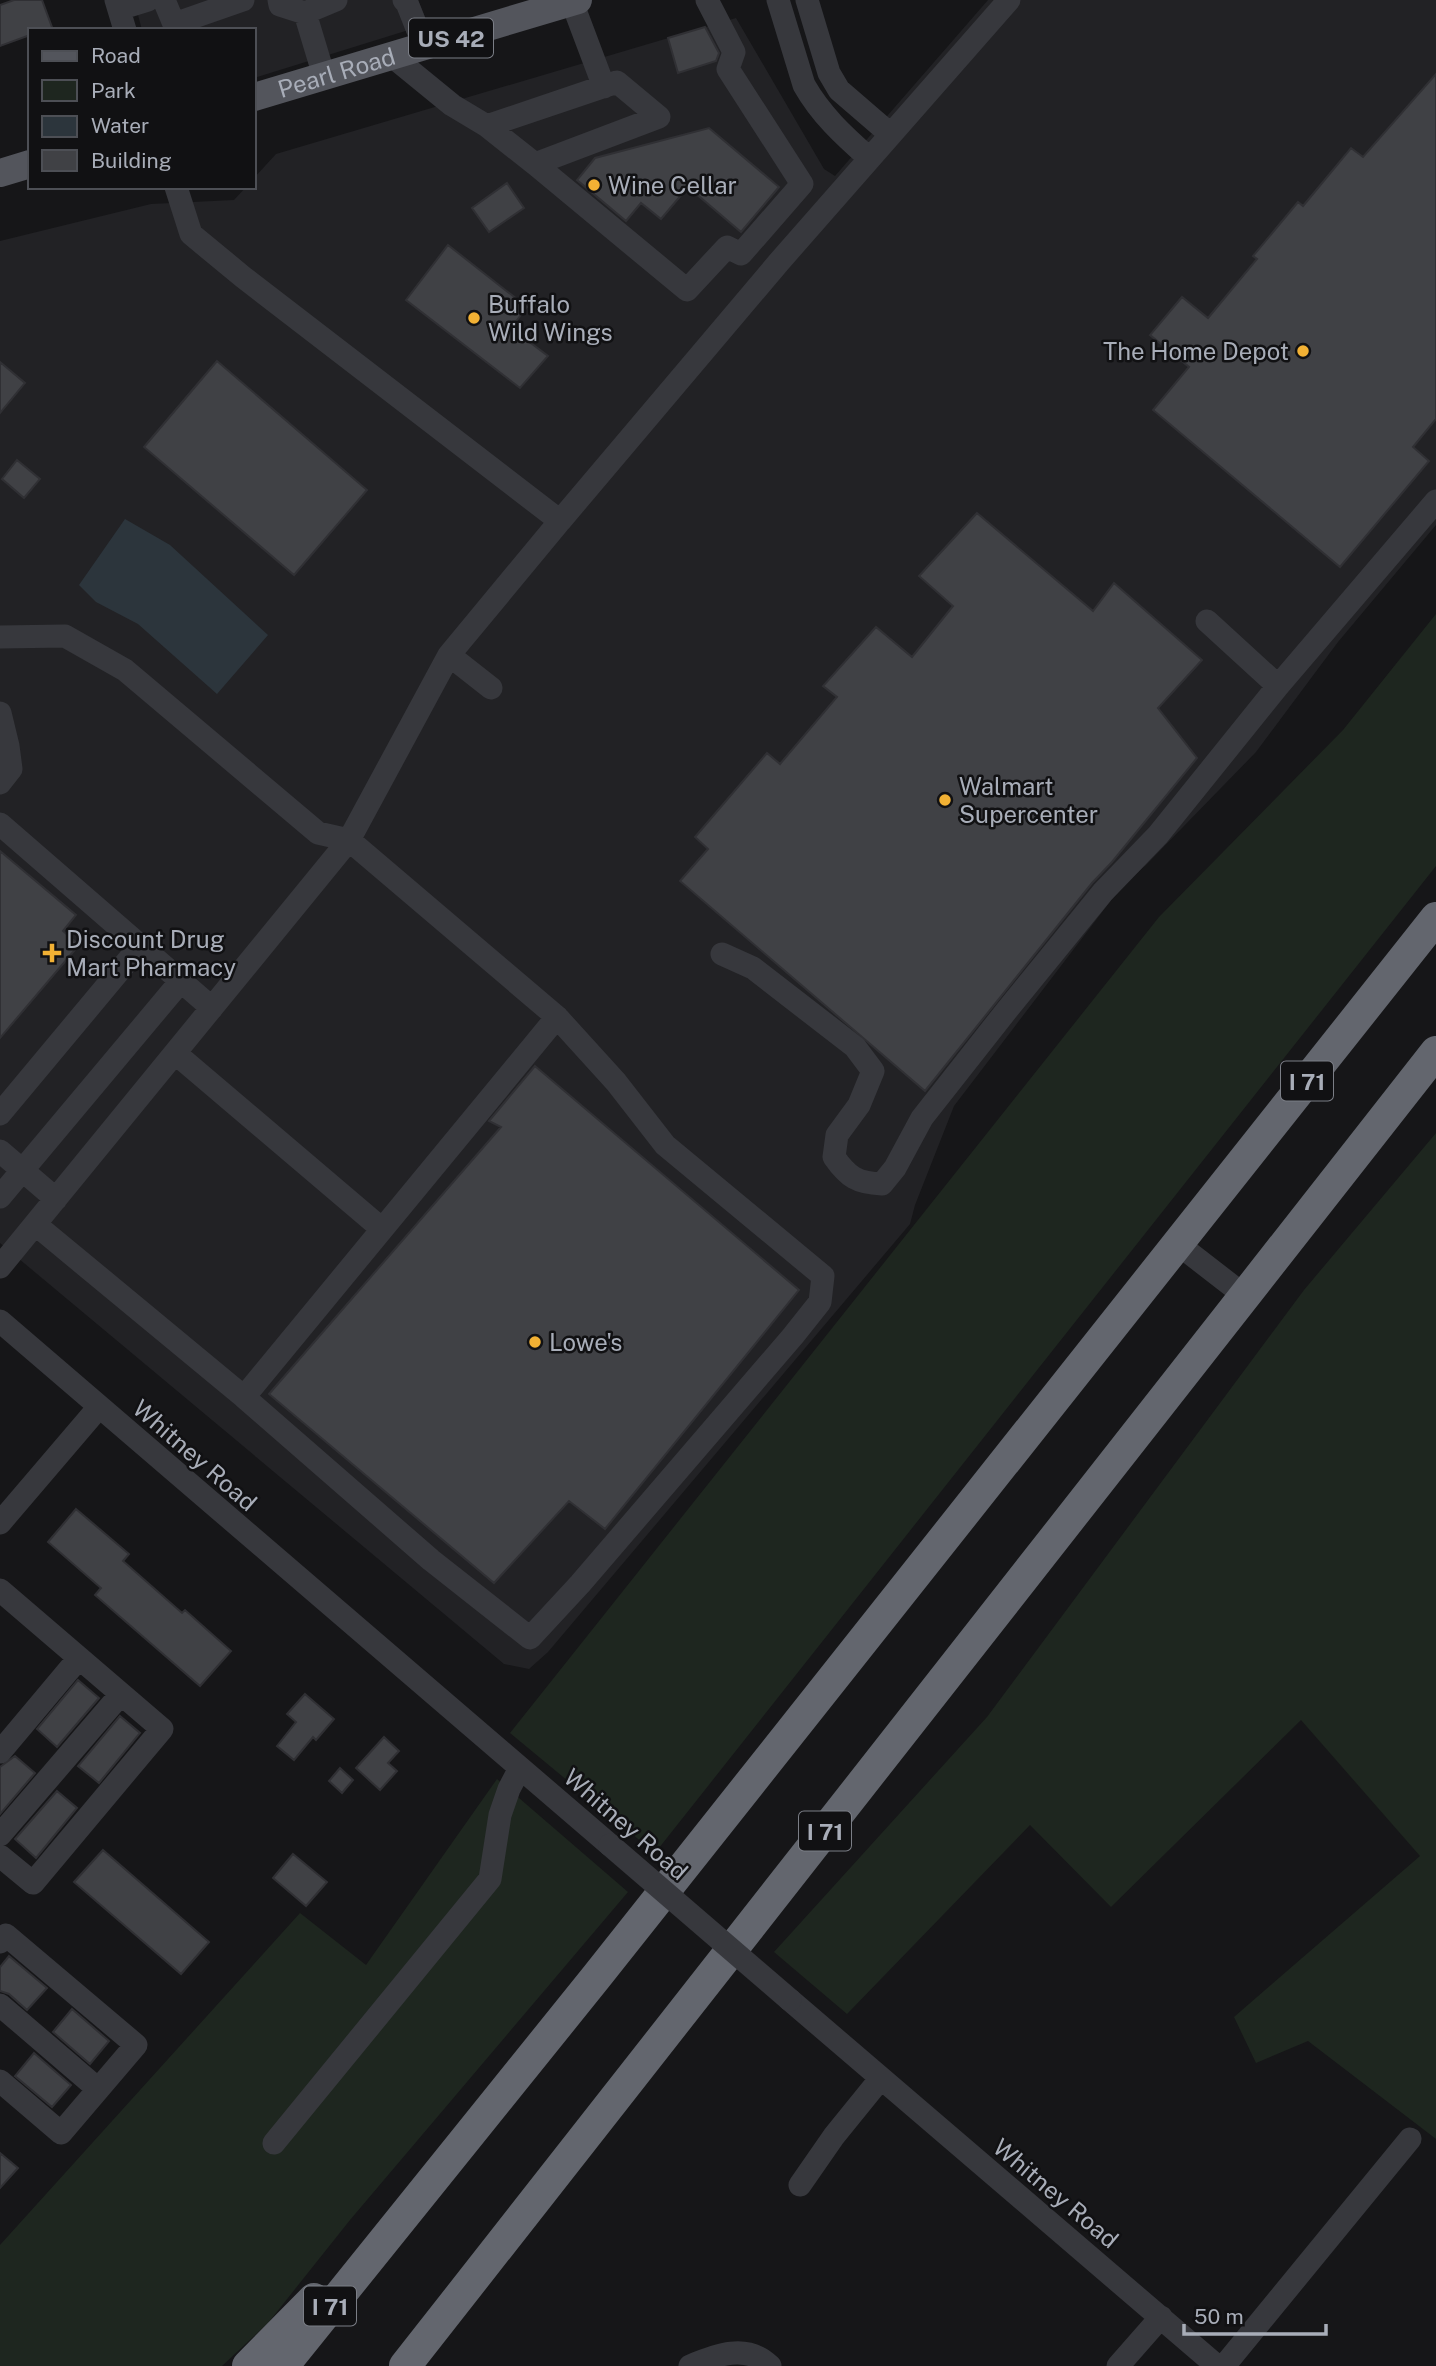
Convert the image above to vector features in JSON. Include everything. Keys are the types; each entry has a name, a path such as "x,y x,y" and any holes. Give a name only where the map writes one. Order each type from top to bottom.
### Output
{"highway":[{"name":"I 71","path":"282,2366 597,1976 1436,918"},
{"name":"I 71","path":"405,2366 1436,1052"},
{"path":"248,2366 317,2296 377,2246"}],"main road":[{"name":"Pearl Road","path":"256,96 424,46 540,6 576,1"},
{"path":"0,173 28,165"}],"street":[{"path":"120,13 148,0"},
{"path":"164,0 174,24 243,0"},
{"path":"324,76 292,5 337,0"},
{"path":"404,0 424,46"},
{"path":"392,55 452,105 487,126 535,164 687,290 727,247 741,254 802,184 728,69 734,52 707,0"},
{"path":"778,0 804,85 810,96 836,129 869,158"},
{"path":"807,0 829,73 839,90 890,134"},
{"path":"0,1267 349,840 449,655 869,158 1009,0"},
{"path":"576,1 604,87"},
{"path":"487,126 617,82 659,117 535,164"},
{"path":"177,189 191,234 243,277 561,521"},
{"path":"722,954 753,968 855,1047 873,1071 859,1105 836,1135 834,1157 845,1173 864,1184 882,1184 895,1168 922,1118 1007,1010 1103,892 1158,835 1278,686 1436,501"},
{"path":"1207,621 1278,686"},
{"path":"0,637 65,636 125,670 318,833 349,840 557,1017 616,1082 665,1144 823,1276 820,1302 757,1380 530,1638 431,1560 244,1397 35,1224"},
{"path":"449,655 491,688"},
{"path":"0,713 11,769 0,783"},
{"path":"0,824 212,1008"},
{"path":"0,1114 140,946"},
{"path":"0,1197 181,981"},
{"path":"244,1397 557,1017"},
{"path":"176,1053 382,1229"},
{"path":"0,1152 56,1199"},
{"path":"1178,1244 1245,1296"},
{"name":"Whitney Road","path":"0,1321 1217,2366"},
{"path":"0,1523 99,1407"},
{"path":"0,1590 162,1729 33,1883 0,1856"},
{"path":"0,1752 79,1658"},
{"path":"0,1835 121,1694"},
{"path":"274,2143 490,1879 500,1815 520,1768"},
{"path":"0,1942 6,1935 136,2045 61,2133 0,2081"},
{"path":"0,2006 98,2090"},
{"path":"800,2185 834,2136 881,2078"},
{"path":"1223,2366 1410,2139"},
{"path":"1118,2366 1161,2317"},
{"path":"690,2366 714,2356 741,2352 763,2359 770,2366"}],"shaded area":[{"path":"134,0 418,0 428,24 256,77 256,28 141,28"},
{"path":"988,0 1436,0 1436,525 1338,642 1256,752 1146,865 1122,886 954,1106 910,1224 548,1652 529,1669 504,1664 0,1243 0,241 151,204 234,200 244,189 256,189 256,176 276,154 736,18 824,169 835,176"}],"green space":[{"path":"1436,614 1436,866 655,1853 510,1733 1159,917 1343,730"},
{"path":"1436,1133 1436,2139 1308,2041 1256,2063 1234,2017 1420,1856 1301,1720 1111,1907 1030,1825 847,2014 774,1952 987,1717 1304,1290"},
{"path":"497,1779 628,1892 350,2220 268,2323 222,2366 0,2366 0,2245 300,1913 366,1965"}],"water":[{"path":"125,519 170,545 268,635 217,694 138,624 96,602 79,585"}],"building":[{"path":"14,0 42,0 52,28 28,28 28,36 0,46 0,5"},
{"path":"705,27 719,53 716,61 678,73 668,38"},
{"name":"The Home Depot","path":"1436,74 1436,419 1413,447 1429,461 1340,567 1153,410 1189,367 1150,335 1182,297 1208,318 1257,259 1253,256 1298,202 1303,206 1351,148 1363,157"},
{"path":"709,128 779,187 741,232 688,187 661,219 641,203 626,221 577,180 595,158"},
{"path":"507,183 524,208 489,232 472,208"},
{"name":"Buffalo Wild Wings","path":"448,245 527,307 511,328 548,356 520,388 406,300"},
{"path":"217,361 367,490 294,575 144,447"},
{"path":"0,362 25,383 0,413"},
{"path":"17,460 40,479 24,498 2,479"},
{"name":"Walmart Supercenter","path":"977,513 1093,611 1114,583 1202,660 1158,708 1197,758 1092,883 925,1091 680,881 708,849 695,837 767,753 780,764 837,697 823,686 876,627 912,657 953,606 919,576"},
{"path":"0,851 76,915 63,931 79,945 0,1038"},
{"name":"Lowe's","path":"535,1066 799,1290 605,1529 569,1501 494,1583 269,1394 501,1127 489,1121"},
{"path":"76,1509 129,1554 123,1561 182,1613 185,1610 231,1651 200,1686 95,1595 101,1588 48,1542"},
{"path":"78,1680 99,1698 57,1747 37,1729"},
{"path":"305,1694 334,1719 316,1740 313,1737 294,1760 277,1746 296,1722 287,1714"},
{"path":"120,1716 140,1733 99,1783 78,1766"},
{"path":"384,1737 399,1751 388,1763 397,1771 380,1790 356,1768"},
{"path":"15,1756 35,1773 0,1814 0,1767"},
{"path":"340,1768 353,1780 342,1793 329,1781"},
{"path":"57,1791 77,1808 36,1858 15,1839"},
{"path":"103,1850 209,1942 181,1974 74,1882"},
{"path":"293,1854 327,1882 306,1906 273,1878"},
{"path":"9,1956 47,1988 27,2010 9,1994 0,1991 0,1967"},
{"path":"72,2009 109,2041 90,2064 53,2032"},
{"path":"34,2053 71,2085 52,2107 15,2076"},
{"path":"0,2153 18,2168 0,2188"}],"place":[{"name":"Wine Cellar","path":"594,185"},
{"name":"Buffalo Wild Wings","path":"474,318"},
{"name":"The Home Depot","path":"1303,351"},
{"name":"Walmart Supercenter","path":"945,800"},
{"name":"Discount Drug Mart Pharmacy","path":"52,953"},
{"name":"Lowe's","path":"535,1342"}]}
